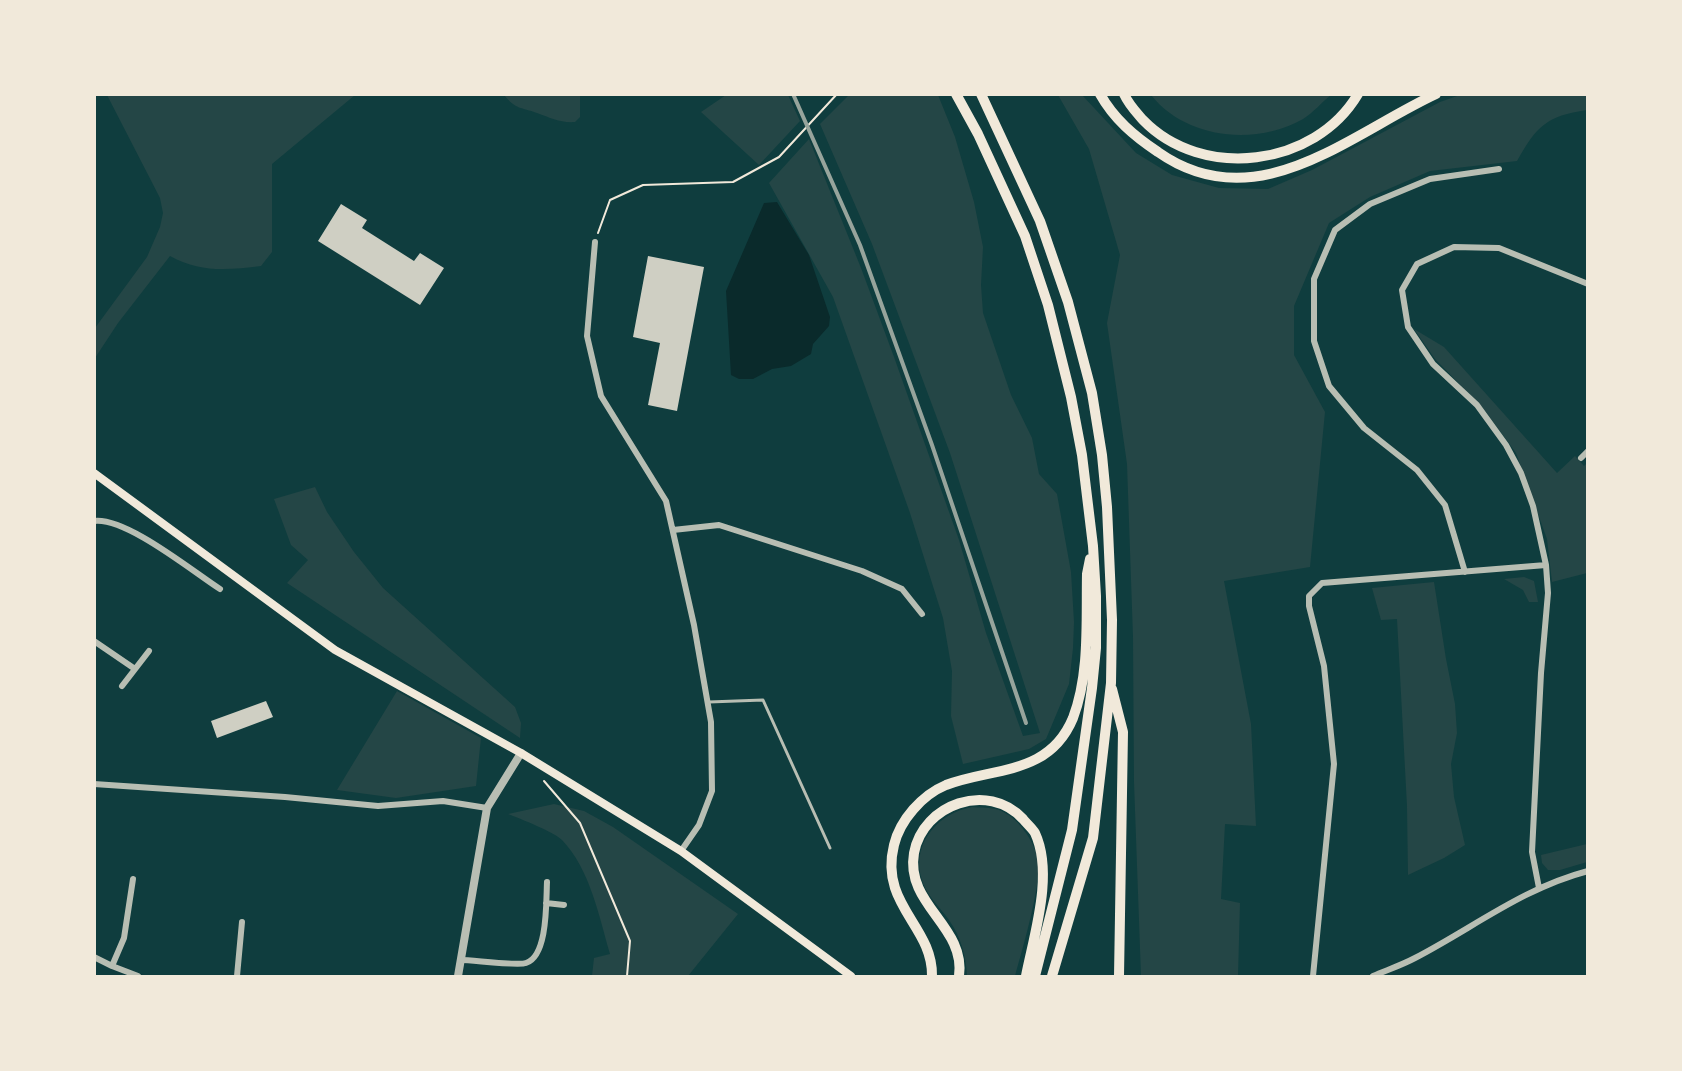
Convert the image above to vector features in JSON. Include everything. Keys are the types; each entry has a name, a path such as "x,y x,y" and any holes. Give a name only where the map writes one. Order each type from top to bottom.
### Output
{"highway":[{"path":"956,94 978,134 1025,236 1048,305 1071,397 1082,455 1093,546 1096,648 1092,688 1072,830 1035,976"},
{"path":"981,94 1040,221 1068,302 1092,393 1102,455 1107,507 1112,620 1111,683 1093,838 1052,976"},
{"path":"1100,94 1110,112 1117,119 1138,139 1168,160 1206,174 1251,178 1278,174 1340,148 1436,94"},
{"path":"1124,94 1128,104 1153,129 1181,147 1228,159 1258,157 1289,151 1324,133 1353,105 1359,94"},
{"path":"932,976 927,950 894,890 891,878 894,845 906,818 932,793 947,785 1017,768 1055,746 1065,732 1075,710 1084,675 1087,574 1093,546"},
{"path":"1111,683 1123,732 1119,976"},
{"path":"959,976 958,953 954,942 920,894 912,867 918,838 928,822 951,806 968,800 994,802 1015,811 1034,832 1041,852 1043,870 1041,900 1026,976"}],"main road":[{"path":"94,473 335,650 521,753 681,851 851,976"}],"street":[{"path":"1465,572 1444,505 1417,470 1364,428 1329,386 1314,342 1314,279 1335,230 1370,204 1430,179 1499,169"},
{"path":"595,242 587,336 601,396 666,501 694,625 711,722 712,791 699,825 681,851"},
{"path":"1539,888 1532,852 1541,673 1548,593 1546,565 1533,506 1521,473 1506,445 1477,405 1433,364 1408,327 1402,290 1417,264 1454,248 1499,248 1587,284"},
{"path":"1581,458 1587,451"},
{"path":"94,521 100,520 122,525 220,589"},
{"path":"673,530 719,525 862,572 902,589 922,614"},
{"path":"1313,976 1334,764 1324,666 1309,606 1309,597 1322,583 1546,565"},
{"path":"94,641 135,669"},
{"path":"122,686 149,651"},
{"path":"458,976 487,808 521,753"},
{"path":"94,784 378,806 443,801 487,808"},
{"path":"1373,976 1415,958 1506,904 1539,888 1587,871"},
{"path":"112,966 124,938 133,879"},
{"path":"461,960 525,963 536,956 542,941 547,882"},
{"path":"546,903 564,905"},
{"path":"237,976 242,922"},
{"path":"94,957 138,976"}],"lane":[{"path":"707,702 762,700 830,848"}],"path":[{"path":"595,242 610,200 644,185 733,182 779,157 836,95"},
{"path":"543,778 580,823 612,898 630,941 627,976"}],"shaded area":[{"path":"107,95 355,95 272,164 272,252 261,266 203,268 170,256 118,323 95,358 95,328 147,257 160,227 163,213 160,198"},
{"path":"504,95 580,95 580,117 575,122 556,120 515,106"},
{"path":"726,95 788,95 800,121 759,165 701,112"},
{"path":"849,95 938,95 955,137 974,202 983,247 981,285 983,313 1011,395 1032,438 1039,474 1057,494 1071,572 1074,622 1069,684 1046,739 1029,749 963,764 951,716 952,671 943,618 910,513 833,297 769,183 809,139 894,357 959,540 986,633 1023,736 1040,733 950,453 872,244 820,124"},
{"path":"1058,95 1082,95 1136,153 1172,175 1219,188 1268,189 1312,170 1440,102 1460,95 1587,95 1587,110 1573,112 1544,125 1531,139 1517,161 1430,171 1370,197 1329,223 1294,306 1294,355 1325,412 1310,567 1224,581 1251,724 1256,826 1225,824 1221,899 1240,903 1238,976 1141,976 1127,464 1107,323 1120,255 1089,149"},
{"path":"1151,95 1331,95 1303,119 1284,128 1243,135 1222,134 1183,121 1166,110"},
{"path":"777,202 809,255 830,317 829,326 813,344 811,354 791,366 772,369 753,379 739,379 731,375 726,291 764,203"},
{"path":"1414,329 1444,347 1557,473 1575,456 1584,466 1587,463 1587,573 1552,582 1547,539 1516,453 1483,408 1435,359"},
{"path":"315,487 327,512 354,552 383,588 515,707 521,723 520,738 287,583 308,560 291,545 274,499"},
{"path":"1524,577 1534,581 1538,602 1529,602 1523,590 1504,579"},
{"path":"1434,582 1455,704 1457,733 1451,764 1454,797 1465,845 1408,875 1407,806 1397,619 1381,620 1372,588"},
{"path":"397,691 481,738 476,786 396,798 337,790"},
{"path":"554,804 584,811 613,827 738,914 688,976 592,976 594,958 610,954 587,879 580,865 558,837 508,814"},
{"path":"972,807 996,809 1013,818 1029,837 1038,859 1034,900 1015,976 967,976 964,954 957,933 929,894 921,877 919,864 921,852 924,841 931,831 949,816"},
{"path":"1587,844 1587,862 1560,870 1548,870 1542,863 1541,855"}],"building":[{"path":"341,204 367,220 362,228 414,261 420,253 444,268 420,305 318,241"},
{"path":"648,256 704,267 677,411 648,405 660,343 633,337"},
{"path":"266,701 273,717 217,738 211,721"}],"railway":[{"path":"793,94 860,245 932,445 1026,723"}]}
